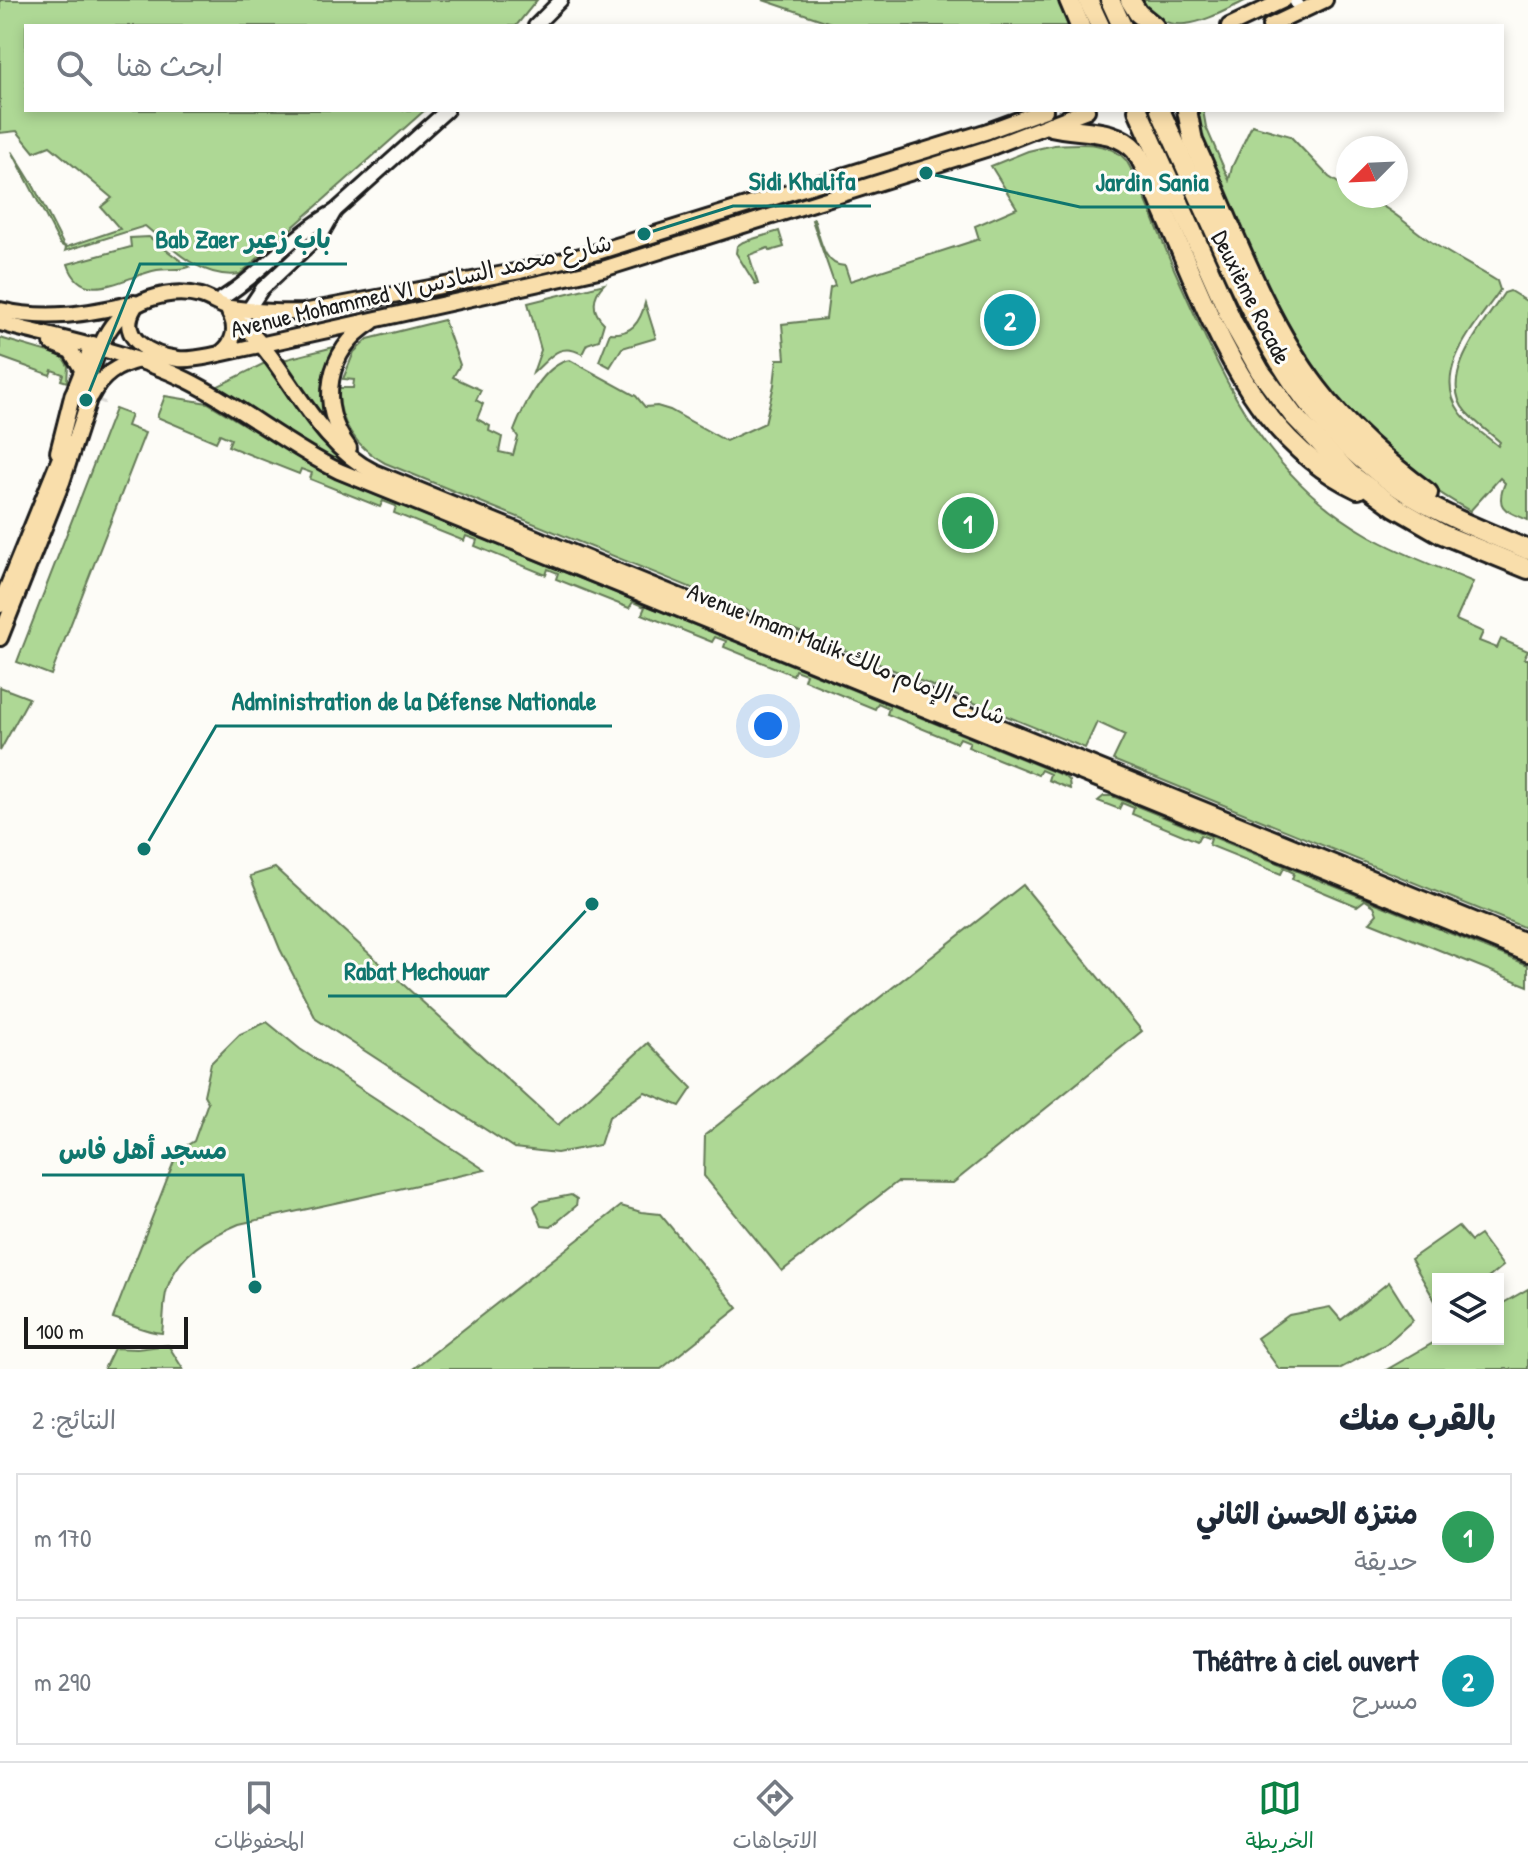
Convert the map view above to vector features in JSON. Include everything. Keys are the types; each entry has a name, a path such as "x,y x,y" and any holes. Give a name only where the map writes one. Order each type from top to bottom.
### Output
{"highway":[{"path":"1069,0 1079,24"},
{"path":"1088,0 1099,24"},
{"path":"1110,0 1121,24"},
{"path":"1130,0 1138,13 1152,24"},
{"name":"Deuxième Rocade","path":"1139,112 1233,323 1260,371 1293,415 1330,456 1395,507 1442,534 1528,569"},
{"name":"Deuxième Rocade","path":"1161,112 1251,313 1292,383 1326,425 1366,462 1409,494 1456,520 1528,550"},
{"path":"1187,112 1193,141 1272,315 1304,370 1329,404 1358,435 1456,520"},
{"path":"1048,118 1109,133 1124,140 1136,151 1221,340 1263,411 1290,442 1317,466 1395,507"}],"main road":[{"path":"1250,16 1262,0"},
{"path":"1233,24 1288,3 1325,0"},
{"path":"1272,24 1288,3"},
{"name":"Avenue Mohammed VI شارع محمد السادس","path":"0,310 39,317 85,315 181,293 232,314 329,309 572,259 988,131 1077,112"},
{"name":"Avenue Mohammed VI شارع محمد السادس","path":"97,344 177,359 220,353 603,269 980,151 1048,118"},
{"path":"82,369 114,323 136,304"},
{"path":"136,304 129,317 131,335 139,345 155,353"},
{"name":"Avenue Mohammed VI شارع محمد السادس","path":"220,353 231,343 232,314"},
{"name":"Avenue Imam Malik شارع الإمام مالك","path":"232,314 259,344 325,433 344,453 365,467 1528,942"},
{"path":"365,467 336,428 329,385 334,365 344,346 356,333 378,318"},
{"path":"0,323 97,344 139,360"},
{"path":"35,333 71,351 82,369 86,396"},
{"path":"0,638 62,482 97,344"},
{"path":"0,605 58,461 59,448 86,396 111,371 139,360 177,359"},
{"name":"Avenue Imam Malik شارع الإمام مالك","path":"139,360 206,390 339,471 1528,954"},
{"path":"86,396 137,369 161,369"}],"street":[{"path":"537,24 561,0"},
{"path":"232,314 249,280 335,211 445,112"},
{"path":"232,314 323,232 335,211"}],"green space":[{"path":"0,0 537,0 518,24 24,24 24,112 423,112 240,274 226,275 201,268 145,226 65,251 12,151 64,246 120,229 101,207 112,198 50,146 34,152 17,131 0,133"},
{"path":"763,0 1060,0 1071,24 834,24"},
{"path":"1140,0 1247,0 1205,19 1177,24 1151,14"},
{"path":"1195,112 1203,112 1206,127 1229,180 1252,125 1290,136 1336,181 1336,208 1386,208 1433,243 1497,281 1500,290 1460,348 1450,380 1452,396 1460,412 1498,446 1500,442 1466,412 1458,398 1460,367 1476,335 1504,293 1510,291 1528,302 1528,520 1504,508 1501,498 1505,483 1500,478 1470,511 1417,476 1372,437 1334,393 1301,346 1247,242 1198,130"},
{"path":"1054,145 1102,146 1126,160 1229,385 1249,420 1299,483 1368,535 1473,582 1456,620 1483,632 1479,641 1497,648 1501,639 1528,651 1524,659 1528,659 1528,929 1113,760 1125,735 1097,722 1085,748 385,463 358,441 341,412 339,388 353,388 354,380 343,379 354,352 368,339 444,320 460,365 453,377 481,390 476,400 483,404 477,419 490,426 489,431 502,437 499,452 513,455 518,437 514,431 529,399 551,370 570,360 636,396 645,407 657,406 670,410 726,441 765,423 777,359 785,359 782,324 826,319 830,288 835,286 812,220 827,256 838,265 845,266 850,281 979,239 975,226 1017,208 991,166 1028,151"},
{"path":"779,231 784,247 770,251 768,248 749,255 756,285 736,253 737,246"},
{"path":"149,237 189,267 157,270 94,287 83,284 75,277 68,264 131,247 130,238"},
{"path":"604,284 597,293 595,304 597,314 604,323 599,340 587,344 582,354 567,349 555,353 533,373 541,350 528,303"},
{"path":"645,303 656,338 622,348 610,367 599,361 610,333 624,332 634,326"},
{"path":"0,338 62,356 68,366 67,382 61,380 63,374 52,370 50,375 0,357"},
{"path":"334,347 323,375 320,415 279,361"},
{"path":"265,363 326,442 344,460 343,464 324,457 214,388"},
{"path":"165,396 208,403 329,476 1064,776 1069,781 1070,789 1048,780 1050,774 1041,770 1038,775 968,747 970,742 960,738 957,743 887,714 889,708 878,703 875,709 804,680 806,674 795,670 793,675 724,647 726,641 715,637 712,642 642,614 645,607 633,602 629,608 556,579 558,573 548,569 546,575 475,546 477,540 466,536 464,541 394,513 396,506 383,501 380,507 310,479 312,473 301,469 299,474 228,446 231,439 220,434 216,442 157,417"},
{"path":"115,409 131,415 127,426 145,433 51,675 17,662"},
{"path":"0,687 29,698 0,751"},
{"path":"1104,796 1112,796 1528,965 1528,986 1370,922 1377,914 1374,906 1365,900 1357,906 1292,879 1294,873 1284,868 1281,874 1209,845 1211,839 1200,835 1197,841 1132,814 1134,808 1122,803 1119,809 1098,801"},
{"path":"275,868 558,1125 648,1043 692,1088 680,1106 645,1092 609,1117 600,1145 557,1153 514,1148 316,1019 280,949 250,876"},
{"path":"1023,885 1142,1031 953,1183 897,1182 782,1271 704,1176 705,1135"},
{"path":"267,1022 300,1049 485,1170 239,1224 205,1241 186,1256 172,1277 166,1294 162,1333 113,1318 178,1151 194,1141 208,1102 204,1095 211,1063 240,1034"},
{"path":"571,1195 577,1199 576,1206 551,1227 542,1226 534,1206 541,1201"},
{"path":"621,1206 660,1214 738,1308 661,1369 413,1369"},
{"path":"1458,1226 1471,1241 1480,1235 1503,1266 1494,1273 1432,1273 1432,1296 1411,1259"},
{"path":"1389,1282 1413,1320 1386,1344 1339,1369 1279,1369 1257,1338 1289,1315 1330,1307 1341,1320"},
{"path":"1528,1289 1528,1369 1388,1369 1432,1344 1504,1345 1504,1303"},
{"path":"168,1345 183,1369 104,1369 114,1348"}],"place":[{"name":"Jardin Sania","path":"926,173"},
{"name":"Sidi Khalifa","path":"644,234"},
{"name":"Théâtre à ciel ouvert","path":"1010,320"},
{"name":"Bab Zaer باب زعير","path":"86,400"},
{"name":"منتزه الحسن الثاني","path":"968,523"},
{"name":"Administration de la Défense Nationale","path":"144,849"},
{"name":"Rabat Mechouar","path":"592,904"},
{"name":"مسجد أهل فاس","path":"255,1287"}]}
